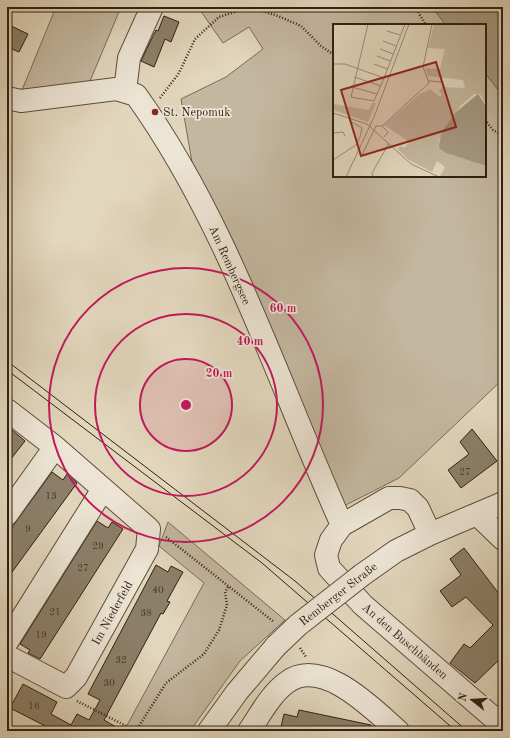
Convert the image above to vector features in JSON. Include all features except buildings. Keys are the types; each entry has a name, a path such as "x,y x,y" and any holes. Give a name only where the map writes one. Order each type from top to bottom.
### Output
{"street":[{"path":"125,92 129,58 152,7"},
{"name":"Am Rembergsee","path":"7,98 22,101 116,89 136,95 148,111 199,198 226,251 342,525"},
{"path":"7,410 55,447 149,529"},
{"path":"7,514 55,447"},
{"path":"7,642 103,489"},
{"path":"342,525 389,498 400,498 410,500 418,508 430,534"},
{"name":"Remberger Straße","path":"208,731 277,636 298,625 362,575 396,551 430,534 503,503"},
{"path":"477,514 503,539"},
{"name":"An den Buschbänden","path":"342,525 331,540 326,555 328,568 363,605 503,726"},
{"name":"Im Niederfeld","path":"66,687 76,677 147,549 149,529"},
{"path":"7,656 66,687"},
{"path":"249,731 268,702 286,682 310,674 334,681 372,708 398,731"}],"path":[{"path":"415,7 425,24"},
{"path":"148,111 179,73 195,39 219,16 250,8 278,16 301,26 321,46 333,54"},
{"path":"486,121 493,130 503,136"},
{"path":"149,529 155,528 228,587 277,636"},
{"path":"66,687 77,701 136,731 166,683 204,654 219,630 227,605 225,592 228,587"},
{"path":"297,645 305,654 310,674"}],"shaded area":[{"path":"56,7 121,7 88,86 22,90"},
{"path":"201,7 432,7 445,24 333,24 333,177 486,177 486,74 503,96 503,379 399,478 340,508 196,185 181,99 226,77 263,49 249,27 223,43 200,10"},
{"path":"432,7 503,7 503,96 486,74 486,24 445,24"},
{"path":"168,522 285,620 240,661 190,731 124,731 204,583 159,546"}],"tram line":[{"path":"7,361 295,581 467,731"},
{"path":"7,370 262,563 456,731"}],"place":[{"name":"St. Nepomuk","path":"155,112"}]}
